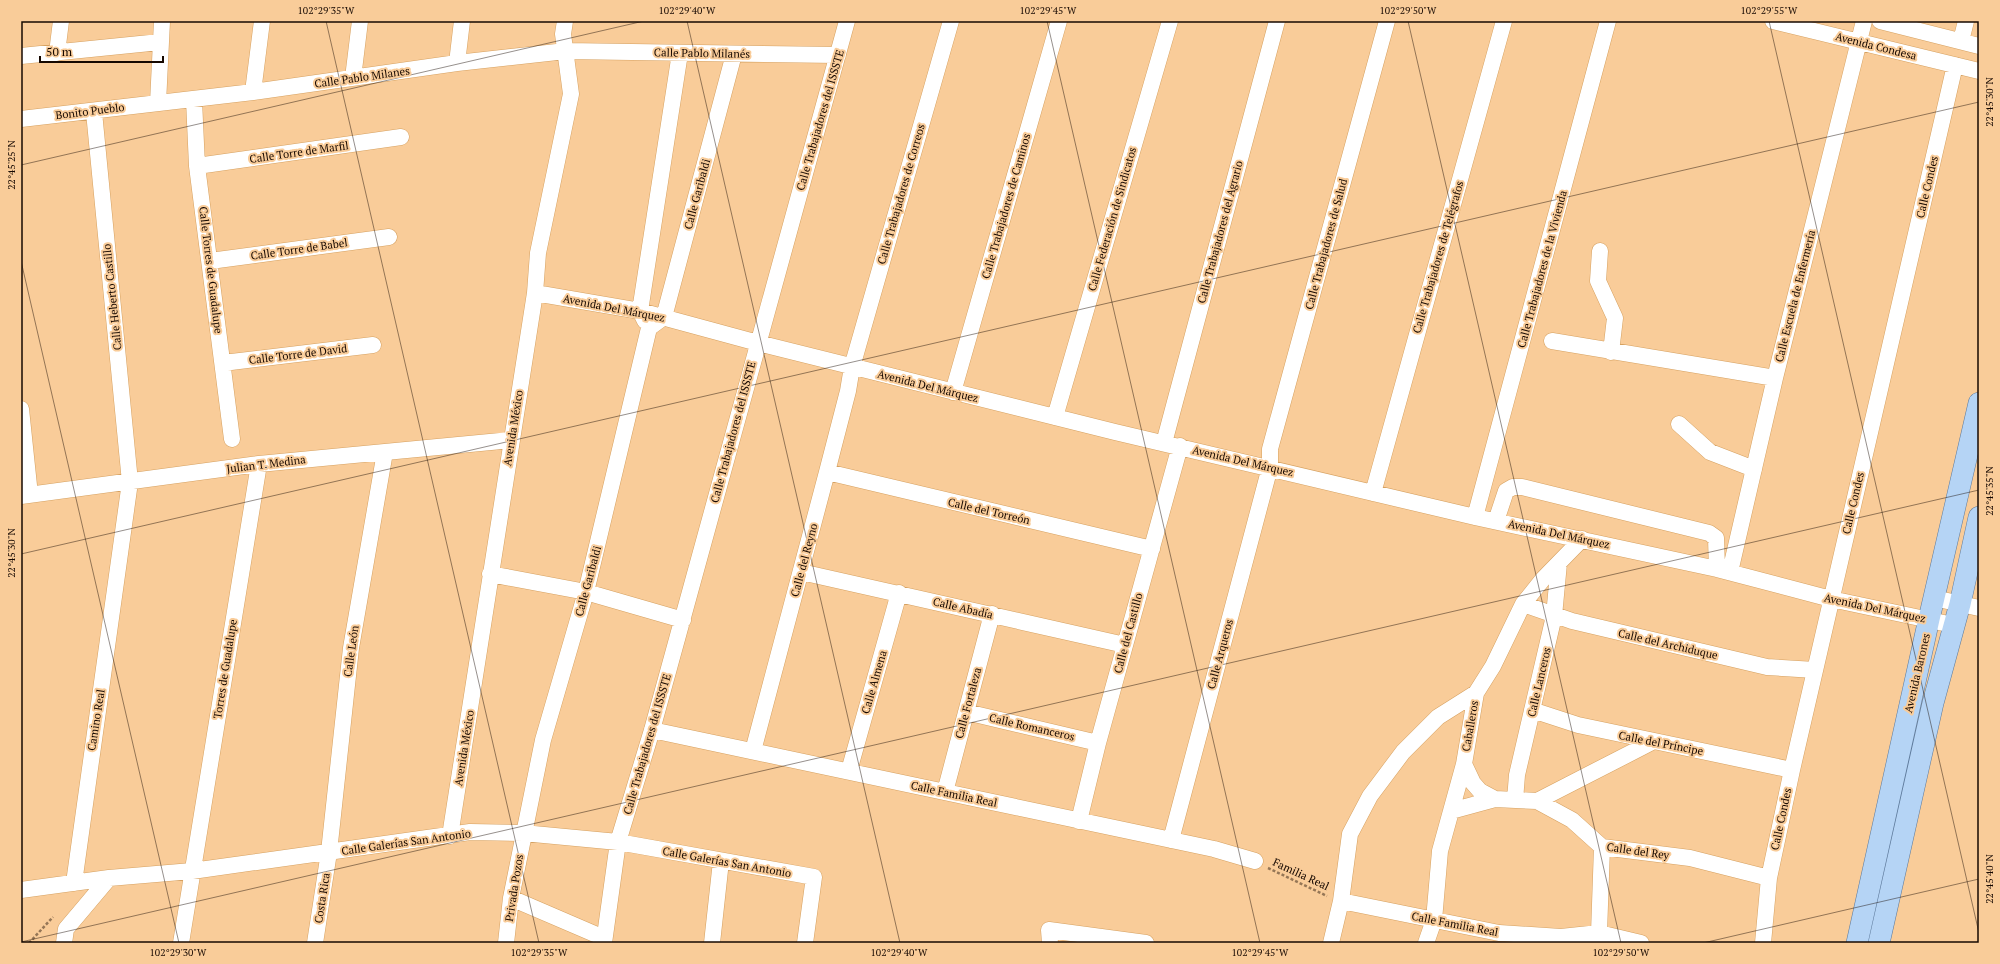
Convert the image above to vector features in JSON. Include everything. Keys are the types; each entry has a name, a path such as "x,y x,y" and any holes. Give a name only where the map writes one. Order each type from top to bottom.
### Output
{"main road":[{"name":"Avenida Barones","path":"1857,943 1979,403"},
{"name":"Avenida Barones","path":"1879,943 1933,702 1953,625 1969,606 1979,517"}],"street":[{"path":"57,52 61,21"},
{"path":"158,103 162,21"},
{"path":"253,92 262,21"},
{"path":"353,78 360,21"},
{"path":"456,63 462,21"},
{"name":"Avenida México","path":"450,836 535,293 538,253 570,94 563,34 565,21"},
{"name":"Calle Trabajadores del ISSSTE","path":"604,940 618,842 683,620 847,21"},
{"name":"Calle Trabajadores de Correos","path":"852,366 951,21"},
{"name":"Calle Trabajadores de Caminos","path":"953,392 1059,21"},
{"name":"Calle Federación de Sindicatos","path":"1055,417 1170,21"},
{"name":"Calle Trabajadores del Agrario","path":"1164,443 1277,21"},
{"name":"Calle Trabajadores de Salud","path":"1270,467 1270,449 1387,21"},
{"name":"Calle Trabajadores de Telégrafos","path":"1373,493 1504,21"},
{"name":"Calle Trabajadores de la Vivienda","path":"1475,517 1608,21"},
{"name":"Avenida Condesa","path":"1773,21 1979,71"},
{"name":"Calle Escuela de Enfermería","path":"1723,570 1754,469 1775,378 1864,21"},
{"path":"1880,21 1979,46"},
{"path":"1961,41 1966,21"},
{"path":"21,56 160,42"},
{"name":"Calle Pablo Milanes","path":"158,103 194,100 456,63 566,51"},
{"name":"Calle Pablo Milanés","path":"566,51 838,55"},
{"path":"664,317 649,328 640,311 680,53"},
{"name":"Calle Garibaldi","path":"664,317 734,54"},
{"name":"Calle Condes","path":"1763,943 1769,878 1792,770 1955,65"},
{"name":"Calle Torres de Guadalupe","path":"194,100 197,166 232,439"},
{"name":"Bonito Pueblo","path":"21,119 94,112 158,103"},
{"name":"Calle Heberto Castillo","path":"94,112 130,482"},
{"name":"Calle Torre de Marfil","path":"197,166 401,137"},
{"name":"Calle Torre de Babel","path":"210,261 389,237"},
{"path":"1600,252 1598,281 1615,318 1611,352"},
{"name":"Avenida Del Márquez","path":"535,293 640,311 758,344 1055,417 1475,517 1723,570 1831,599 1953,625"},
{"name":"Calle Garibaldi","path":"523,833 543,740 586,592 649,328"},
{"path":"1552,341 1775,378"},
{"name":"Calle Torre de David","path":"223,363 373,345"},
{"name":"Calle del Reyno","path":"752,751 827,472 848,391 852,366"},
{"path":"21,409 25,496"},
{"path":"1679,424 1710,452 1754,469"},
{"name":"Julian T. Medina","path":"25,496 259,464 511,440"},
{"name":"Calle del Castillo","path":"1079,821 1098,743 1180,446"},
{"name":"Calle León","path":"329,852 351,648 385,452"},
{"name":"Torres de Guadalupe","path":"181,943 259,464"},
{"name":"Calle Arqueros","path":"1171,840 1270,467"},
{"name":"Calle del Torreón","path":"827,472 1152,549"},
{"name":"Camino Real","path":"74,883 130,482"},
{"path":"1496,521 1506,490 1513,487 1522,487 1709,533 1716,538 1723,570"},
{"name":"Caballeros","path":"1426,943 1434,920 1440,851 1464,764 1476,693 1493,666 1523,604 1543,579 1582,539"},
{"name":"Calle Lanceros","path":"1514,800 1517,775 1554,616 1559,563"},
{"name":"Calle Abadía","path":"801,572 1125,645"},
{"path":"490,574 586,592 683,620"},
{"name":"Calle Almena","path":"849,771 899,593"},
{"name":"Avenida Del Márquez","path":"1934,598 1969,606"},
{"name":"Calle del Archiduque","path":"1523,604 1554,616 1634,637 1767,668 1815,670"},
{"name":"Calle Fortaleza","path":"945,792 992,614"},
{"path":"1331,943 1341,901 1350,834 1370,796 1402,752 1438,717 1476,693"},
{"name":"Calle del Príncipe","path":"1532,710 1578,725 1652,742 1792,770"},
{"name":"Calle Romanceros","path":"966,712 1098,743"},
{"name":"Calle Familia Real","path":"652,730 1214,849 1255,861"},
{"path":"1537,801 1652,742"},
{"name":"Calle del Rey","path":"1464,764 1472,783 1480,791 1495,799 1537,801 1572,820 1602,847 1690,858 1769,878"},
{"path":"1451,811 1495,799"},
{"name":"Calle Galerías San Antonio","path":"21,890 109,878 192,872 470,832 523,833 618,842 814,877 805,943"},
{"name":"Privada Pozos","path":"506,943 511,898 523,833"},
{"path":"1594,938 1602,847"},
{"name":"Costa Rica","path":"314,943 329,852"},
{"path":"712,943 721,861"},
{"path":"64,943 66,929 69,924 109,878"},
{"path":"511,898 604,940"},
{"name":"Calle Familia Real","path":"1341,901 1499,933 1594,938 1641,943"},
{"path":"1049,936 1146,943"}],"path":[{"name":"Familia Real","path":"1255,861 1312,890 1341,901"},
{"path":"29,943 54,916"}]}
